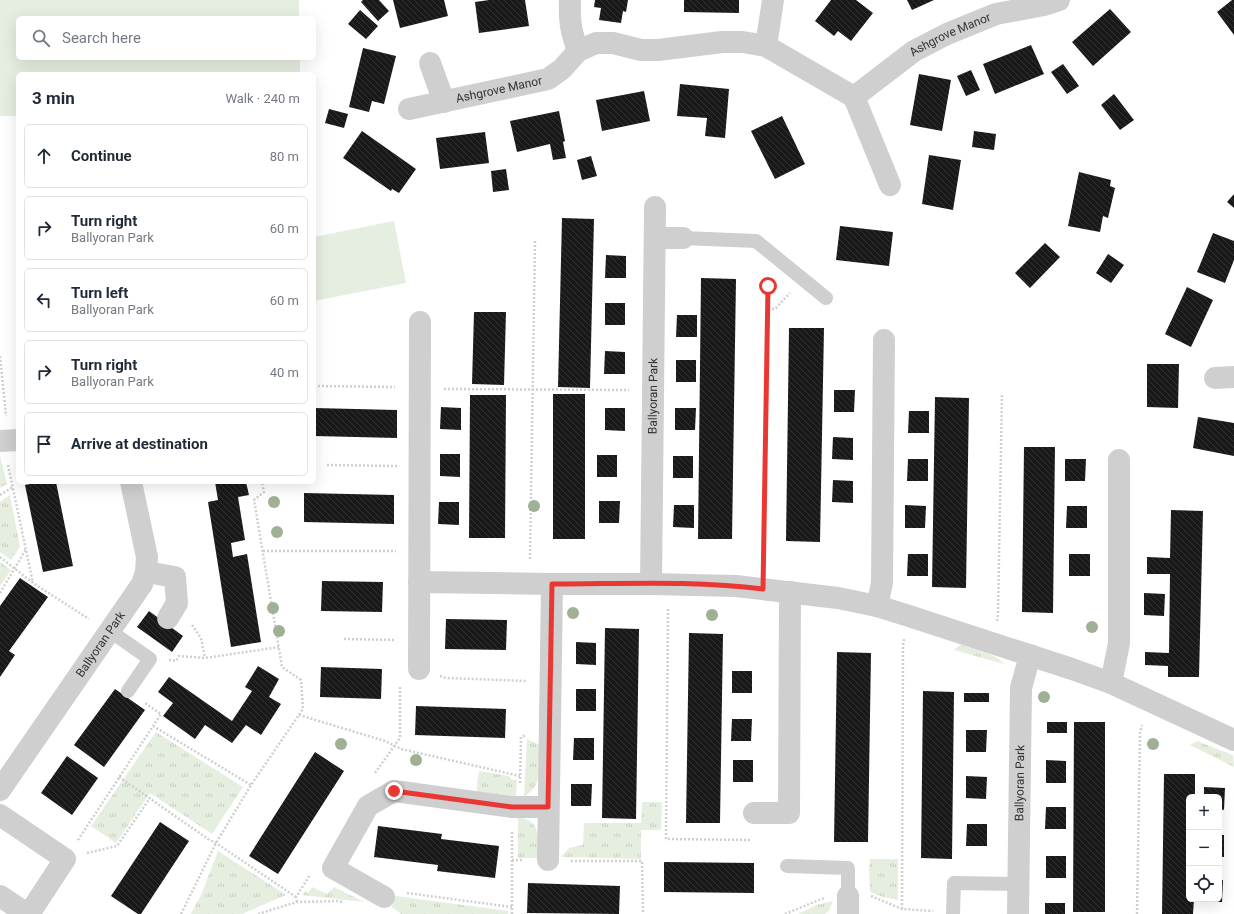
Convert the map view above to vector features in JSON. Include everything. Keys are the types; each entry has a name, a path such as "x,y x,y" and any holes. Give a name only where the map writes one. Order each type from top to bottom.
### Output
{"street":[{"path":"570,0 569,17 571,31 578,51"},
{"path":"766,46 773,0"},
{"name":"Ashgrove Manor","path":"409,109 548,79 562,69 578,51 596,43 613,43 640,50 658,50 722,42 743,42 766,46 854,97 914,51 947,34 996,14 1044,5 1059,0"},
{"path":"430,63 444,102"},
{"path":"854,97 890,185"},
{"name":"Ballyoran Park","path":"655,207 653,390 660,584"},
{"path":"655,238 683,238"},
{"path":"419,669 420,322"},
{"path":"877,606 882,583 884,340"},
{"path":"1111,684 1119,643 1119,460"},
{"name":"Ballyoran Park","path":"0,790 142,584 146,572 147,556 131,484"},
{"path":"146,572 175,577 172,610"},
{"path":"419,582 736,586 838,598 877,606 992,642 1111,684 1234,740"},
{"path":"548,860 552,584"},
{"path":"754,812 789,813 790,592"},
{"name":"Ballyoran Park","path":"1018,913 1021,688 1030,655"},
{"path":"384,897 333,868 368,806 394,791 512,807 548,807"},
{"path":"0,816 65,859 28,914 0,896"}],"lane":[{"path":"683,238 756,241 826,298"},
{"path":"110,631 150,659 128,691"},
{"path":"787,866 848,868 848,905"},
{"path":"953,913 954,883 1019,884"}],"path":[{"path":"530,584 535,240"},
{"path":"768,309 775,309 804,280"},
{"path":"763,589 768,286"},
{"path":"0,356 12,487 34,583"},
{"path":"316,386 420,387 443,389 653,390"},
{"path":"992,642 998,614 1002,395"},
{"path":"327,465 419,466"},
{"path":"181,914 216,843 251,785 303,709 301,680 282,667 254,500 264,492 262,484"},
{"path":"0,495 12,487"},
{"path":"0,593 16,568 26,548"},
{"path":"263,551 419,551"},
{"path":"0,557 34,583 75,611 110,631"},
{"path":"660,584 666,839 752,840"},
{"path":"172,610 201,638 205,658"},
{"path":"902,909 903,645 909,616"},
{"path":"344,640 419,640"},
{"path":"150,659 176,661 179,656 205,658 279,647"},
{"path":"368,806 369,781 400,738 400,681 419,669 446,678 550,681"},
{"path":"65,859 161,714 128,691"},
{"path":"1137,914 1140,732 1149,701"},
{"path":"299,715 385,741 401,750 520,776"},
{"path":"153,726 251,785"},
{"path":"119,776 208,839 296,897"},
{"path":"65,859 117,846 150,798"},
{"path":"512,807 512,914"},
{"path":"512,860 642,861 643,914"},
{"path":"384,897 388,890 512,907"},
{"path":"258,914 297,902 338,901 344,903"}],"green space":[{"path":"0,0 299,0 299,16 16,16 16,60 300,60 300,72 16,72 16,116 0,116"},
{"path":"394,221 406,283 316,301 316,237"},
{"path":"0,456 7,484 0,488"},
{"path":"10,495 20,547 11,560 0,552 0,502"},
{"path":"0,562 11,570 0,586"},
{"path":"960,645 990,654 1001,660 1004,664 954,650"},
{"path":"156,732 243,787 212,834 150,793 116,843 91,826"},
{"path":"527,739 540,745 540,767 538,781 535,787 524,797"},
{"path":"1197,741 1233,755 1234,767 1190,745"},
{"path":"479,771 509,776 512,780 517,780 516,796 477,792"},
{"path":"642,802 662,802 661,830 641,830 641,859 561,857 569,848 583,845 584,823 641,823"},
{"path":"518,818 527,819 532,823 537,831 538,858 518,858"},
{"path":"218,851 286,895 242,914 191,914 201,895"},
{"path":"870,859 898,859 898,900 883,897 870,892"},
{"path":"312,887 327,894 334,887 364,902 302,895 305,891 309,892"},
{"path":"395,896 508,911 508,914 401,914 392,907"},
{"path":"833,901 829,911 824,914 798,914 816,905"}],"building":[{"path":"363,0 379,0 389,11 378,21 361,2"},
{"path":"393,0 444,0 448,16 400,28"},
{"path":"489,0 525,0 529,26 479,33 475,2"},
{"path":"595,0 628,0 626,12 623,11 621,23 599,20 601,8 594,7"},
{"path":"684,0 739,0 739,13 684,12"},
{"path":"831,0 856,0 873,13 851,41 838,31 834,36 815,21"},
{"path":"907,0 934,0 912,10"},
{"path":"1234,0 1234,35 1217,12"},
{"path":"1110,9 1131,32 1093,66 1072,42"},
{"path":"360,10 378,26 366,39 348,24"},
{"path":"1031,45 1044,74 995,94 983,64"},
{"path":"363,48 396,56 384,104 372,101 369,112 349,107"},
{"path":"1063,64 1079,86 1067,94 1051,72"},
{"path":"971,70 980,90 966,96 957,76"},
{"path":"919,74 951,80 942,131 910,125"},
{"path":"680,84 729,89 725,138 705,136 707,118 677,116"},
{"path":"644,91 650,121 602,131 596,100"},
{"path":"1114,94 1134,120 1120,130 1101,105"},
{"path":"329,109 348,114 344,128 325,123"},
{"path":"559,111 565,141 563,142 566,158 553,160 550,144 517,152 510,121"},
{"path":"782,116 805,164 775,179 751,131"},
{"path":"362,131 416,169 399,193 392,189 391,191 343,158"},
{"path":"974,131 996,134 994,150 972,147"},
{"path":"485,132 489,163 440,169 436,138"},
{"path":"929,155 961,160 953,210 922,204"},
{"path":"591,156 597,176 582,180 577,160"},
{"path":"506,169 509,190 493,192 491,171"},
{"path":"1079,172 1111,180 1110,186 1115,188 1108,218 1103,216 1100,232 1068,226"},
{"path":"1234,194 1234,208 1227,202"},
{"path":"562,218 594,219 590,388 558,387"},
{"path":"840,226 893,232 889,266 836,260"},
{"path":"1213,233 1234,241 1234,260 1225,283 1197,272"},
{"path":"1045,243 1060,257 1030,288 1015,273"},
{"path":"1108,254 1124,265 1111,283 1096,273"},
{"path":"606,255 626,256 626,278 605,278"},
{"path":"701,278 736,279 732,539 698,539"},
{"path":"1187,287 1213,300 1191,347 1165,334"},
{"path":"605,303 625,303 625,325 605,325"},
{"path":"474,312 506,312 504,385 472,384"},
{"path":"677,315 697,315 697,337 676,337"},
{"path":"789,328 824,328 820,542 786,541"},
{"path":"605,351 625,352 625,374 604,374"},
{"path":"676,360 696,360 696,382 676,382"},
{"path":"1147,364 1179,364 1178,408 1147,407"},
{"path":"834,390 855,390 854,412 834,412"},
{"path":"553,394 585,394 585,539 553,539"},
{"path":"470,395 506,395 505,538 469,538"},
{"path":"935,397 969,398 966,588 932,587"},
{"path":"441,407 461,408 461,430 440,429"},
{"path":"316,408 397,410 397,438 316,436"},
{"path":"605,408 625,408 625,431 605,430"},
{"path":"675,408 696,408 695,430 675,430"},
{"path":"909,411 929,411 929,433 908,433"},
{"path":"1198,417 1234,423 1234,456 1193,448"},
{"path":"833,437 853,438 853,460 832,459"},
{"path":"1024,447 1055,447 1053,613 1022,612"},
{"path":"440,454 460,454 460,477 440,476"},
{"path":"597,455 617,455 617,477 597,477"},
{"path":"673,456 693,456 693,478 673,478"},
{"path":"908,459 928,459 928,481 907,481"},
{"path":"1065,459 1086,459 1085,481 1065,481"},
{"path":"833,480 853,481 853,503 832,502"},
{"path":"56,484 73,566 43,572 25,485"},
{"path":"215,484 246,484 249,495 238,497 245,540 231,543 233,557 247,554 261,642 231,647 208,502 218,500"},
{"path":"304,493 394,495 394,524 304,522"},
{"path":"599,501 620,501 619,523 599,523"},
{"path":"439,502 459,502 459,525 438,524"},
{"path":"674,505 694,505 694,528 673,527"},
{"path":"905,505 926,506 925,528 905,528"},
{"path":"1067,506 1087,506 1087,528 1066,528"},
{"path":"1171,510 1203,511 1199,677 1168,677 1168,666 1145,665 1145,652 1169,653 1170,574 1147,574 1147,557 1170,558"},
{"path":"908,554 928,554 928,576 907,576"},
{"path":"1069,554 1090,554 1090,576 1069,576"},
{"path":"20,578 48,597 9,651 15,655 0,677 0,606"},
{"path":"322,581 383,582 382,612 321,611"},
{"path":"1144,593 1165,594 1164,616 1144,615"},
{"path":"149,611 183,636 172,652 137,627"},
{"path":"446,619 507,620 506,650 445,649"},
{"path":"605,628 639,629 636,819 602,818"},
{"path":"689,633 723,634 720,823 686,823"},
{"path":"576,642 596,643 596,665 576,664"},
{"path":"837,652 871,653 868,842 834,842"},
{"path":"258,666 279,679 269,697 281,704 261,735 246,725 232,743 205,725 195,739 163,716 173,703 158,692 169,677 232,721 252,691 245,687"},
{"path":"321,667 382,669 381,699 320,697"},
{"path":"732,671 752,671 752,693 732,693"},
{"path":"115,689 145,710 104,767 74,745"},
{"path":"576,689 596,689 596,711 576,711"},
{"path":"923,691 954,692 952,859 921,858"},
{"path":"964,693 989,693 989,702 964,702"},
{"path":"416,706 506,709 505,738 415,735"},
{"path":"732,719 752,719 751,741 731,741"},
{"path":"1047,722 1067,722 1067,733 1047,733"},
{"path":"1074,722 1105,722 1105,912 1073,912"},
{"path":"966,730 987,730 986,752 966,752"},
{"path":"574,738 594,738 594,760 573,760"},
{"path":"315,752 344,771 278,874 249,856"},
{"path":"67,756 98,778 72,815 41,793"},
{"path":"733,760 753,760 753,782 733,782"},
{"path":"1046,760 1066,761 1066,783 1046,783"},
{"path":"1164,774 1195,774 1195,794 1186,794 1186,902 1194,902 1193,914 1162,914"},
{"path":"966,776 987,777 986,799 966,798"},
{"path":"571,784 592,784 591,806 571,806"},
{"path":"1204,787 1225,788 1224,810 1222,810 1222,794 1204,794"},
{"path":"1046,807 1066,807 1066,829 1045,829"},
{"path":"160,822 189,841 141,914 138,914 111,896"},
{"path":"967,824 987,824 987,846 966,846"},
{"path":"378,826 442,834 441,839 499,846 495,878 437,871 438,865 374,857"},
{"path":"1222,835 1224,835 1224,857 1222,857"},
{"path":"1046,856 1066,856 1066,878 1046,878"},
{"path":"664,862 754,863 754,893 664,892"},
{"path":"1222,880 1223,880 1222,902"},
{"path":"528,883 620,886 619,914 527,913"},
{"path":"1045,903 1065,903 1065,914 1045,914"}],"route":[{"path":"394,791 512,807 548,807 552,584 668,584 736,586 763,589 768,286"}]}
